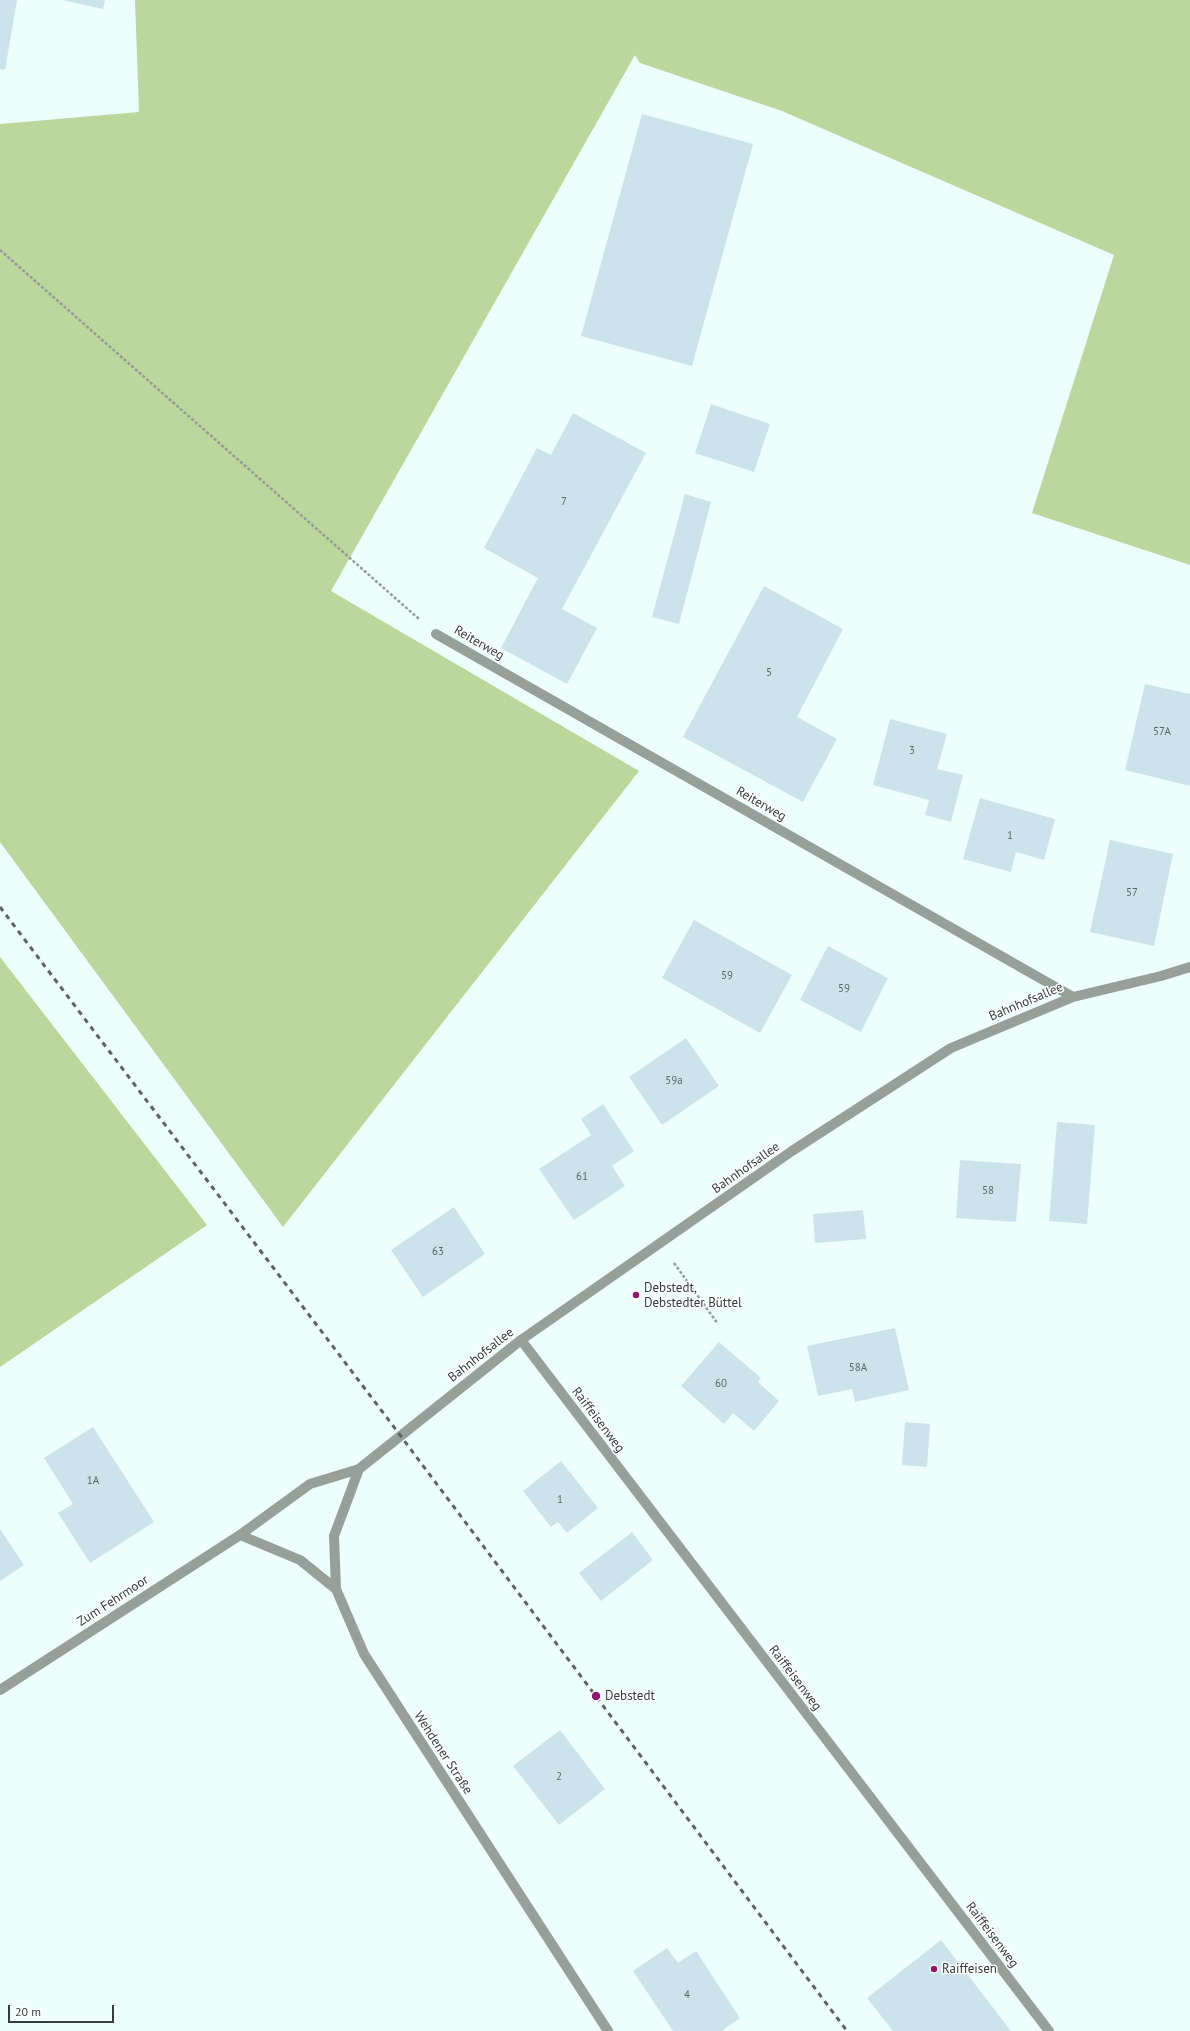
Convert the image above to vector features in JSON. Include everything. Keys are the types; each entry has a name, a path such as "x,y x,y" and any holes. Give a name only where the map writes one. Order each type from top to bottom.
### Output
{"street":[{"name":"Reiterweg","path":"436,634 1073,996"},
{"name":"Bahnhofsallee","path":"359,1468 521,1340 792,1151 951,1048 1073,996 1161,976 1190,967"},
{"name":"Raiffeisenweg","path":"521,1340 1049,2031"},
{"name":"Zum Fehrmoor","path":"0,1690 240,1535 310,1484 359,1468"},
{"name":"Wehdener Straße","path":"359,1468 334,1536 336,1589 364,1654 608,2031"},
{"path":"240,1535 300,1560 336,1589"}],"path":[{"path":"0,250 436,634"},
{"path":"660,1243 718,1324"}],"green space":[{"path":"135,0 1190,0 1190,565 1032,513 1114,255 782,111 640,63 635,55 331,591 639,771 283,1227 0,842 0,124 139,112"},
{"path":"0,957 207,1225 0,1367"}],"building":[{"path":"0,0 17,0 5,70 0,69"},
{"path":"62,0 105,0 103,9"},
{"path":"642,114 753,144 692,366 581,336"},
{"path":"711,404 770,424 754,472 695,453"},
{"path":"573,413 646,453 562,609 597,628 567,684 501,648 538,578 484,548 537,448 551,455"},
{"path":"685,494 711,502 679,624 652,617"},
{"path":"764,586 843,629 797,717 837,739 803,802 683,737"},
{"path":"1145,684 1190,694 1190,786 1125,770"},
{"path":"890,719 947,734 937,769 963,775 951,822 925,815 929,800 873,785"},
{"path":"980,798 1055,819 1044,860 1016,852 1011,872 963,859"},
{"path":"1110,840 1173,854 1154,946 1090,932"},
{"path":"694,920 792,975 760,1033 662,978"},
{"path":"828,946 888,978 861,1032 800,1000"},
{"path":"686,1038 719,1086 662,1125 629,1077"},
{"path":"603,1104 634,1151 612,1166 625,1186 574,1220 539,1169 591,1135 581,1119"},
{"path":"1057,1122 1095,1125 1087,1224 1049,1221"},
{"path":"960,1160 1021,1164 1016,1222 956,1218"},
{"path":"454,1207 485,1254 423,1297 391,1250"},
{"path":"863,1210 866,1239 815,1243 813,1214"},
{"path":"895,1328 909,1390 855,1402 852,1389 818,1396 807,1346"},
{"path":"719,1342 761,1378 758,1382 779,1401 754,1431 733,1413 724,1424 681,1386"},
{"path":"905,1422 930,1424 927,1467 902,1465"},
{"path":"93,1427 154,1522 90,1563 58,1513 73,1504 44,1458"},
{"path":"561,1461 598,1508 567,1533 558,1522 551,1527 523,1491"},
{"path":"0,1529 24,1565 0,1581"},
{"path":"632,1532 653,1560 601,1601 579,1573"},
{"path":"560,1730 605,1789 559,1825 513,1766"},
{"name":"Raiffeisen","path":"941,1940 1011,2031 893,2031 867,1998"},
{"path":"667,1948 678,1963 696,1951 740,2018 721,2031 673,2031 633,1971"}],"railway":[{"path":"0,907 400,1435 847,2031"}],"place":[{"name":"Debstedt, Debstedter Büttel","path":"636,1295"},
{"name":"Debstedt","path":"596,1696"},
{"name":"Raiffeisen","path":"934,1969"}]}
